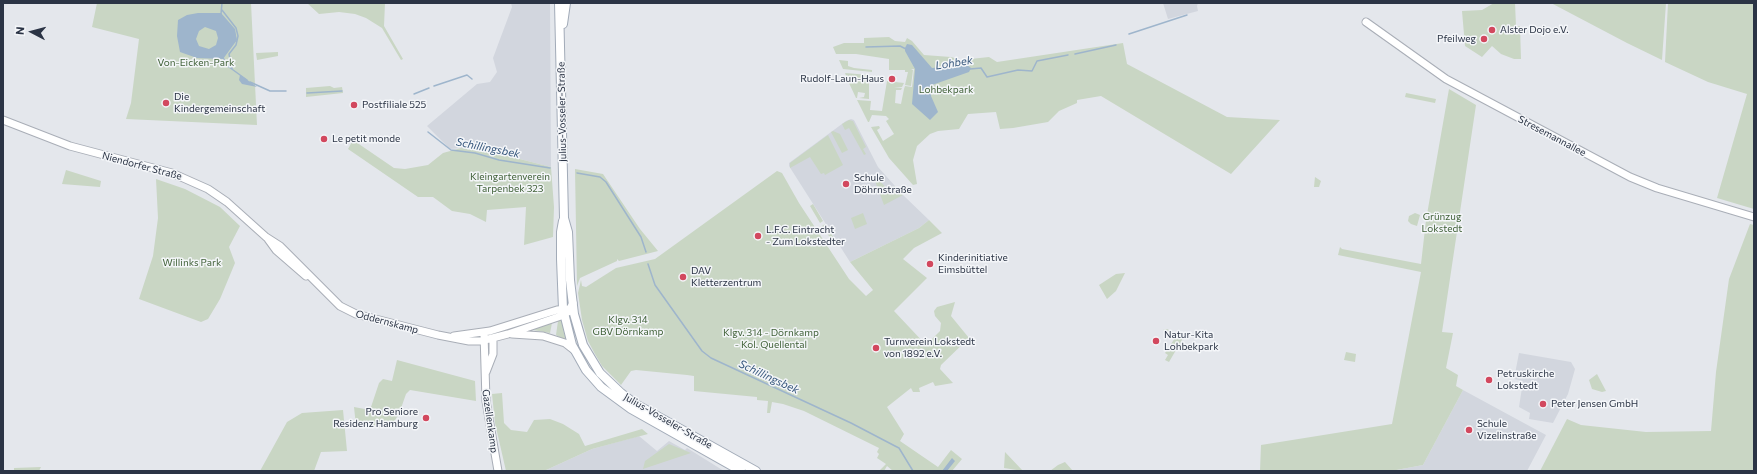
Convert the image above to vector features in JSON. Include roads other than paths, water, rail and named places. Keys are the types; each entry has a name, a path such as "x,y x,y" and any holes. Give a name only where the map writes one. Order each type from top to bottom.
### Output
{"main road":[{"name":"Julius-Vosseler-Straße","path":"560,3 562,30 561,96 564,218 568,232 569,310 574,350 591,377 621,402 741,471"},
{"name":"Julius-Vosseler-Straße","path":"562,30 566,3"},
{"name":"Stresemannallee","path":"1366,22 1446,79 1626,175 1657,188 1754,217"},
{"name":"Niendorfer Straße","path":"3,120 70,146 184,178 218,195 266,238 276,243 287,256"},
{"name":"Oddernskamp","path":"287,256 336,303 347,311 402,327 469,341 569,310"},
{"name":"Julius-Vosseler-Straße","path":"569,310 586,351 596,368 613,387 634,403 756,471"},
{"name":"Oddernskamp","path":"485,336 493,338 508,334 569,310"},
{"path":"508,334 542,336 565,343 574,350"},
{"name":"Gazellenkamp","path":"485,336 484,363 486,372 487,408 498,471"},
{"name":"Gazellenkamp","path":"486,372 493,354 493,338"}],"water":[{"path":"198,13 221,13 235,29 237,40 223,59 197,58 180,52 177,36 178,20 187,15","holes":["205,27 216,31 218,38 216,45 209,49 199,46 196,39 199,31"]},
{"path":"907,44 912,45 932,68 967,65 971,68 969,72 932,85 931,96 938,112 930,120 912,104 915,69 905,51"},
{"path":"240,75 257,87 242,84 239,80"},
{"path":"952,458 955,461 947,471 942,471"}],"waterway":[{"name":"Schillingsbek","path":"221,14 222,3"},
{"name":"Schillingsbek","path":"222,10 236,28 238,36 236,45 229,54 232,69"},
{"name":"Lohbek","path":"1129,34 1187,15"},
{"name":"Lohbek","path":"1075,54 1116,45"},
{"name":"Lohbek","path":"866,47 900,46 906,49"},
{"name":"Lohbek","path":"970,69 981,68 987,77 1018,70 1032,71 1037,61 1068,55"},
{"name":"Schillingsbek","path":"223,58 229,67 247,80"},
{"path":"434,86 467,75 472,79"},
{"name":"Schillingsbek","path":"250,82 270,91 286,91"},
{"path":"414,94 429,88"},
{"name":"Schillingsbek","path":"307,93 342,91"},
{"name":"Schillingsbek","path":"428,132 451,150 475,153 499,160 550,168"},
{"name":"Schillingsbek","path":"577,173 600,177 606,182 641,237 646,252"},
{"name":"Schillingsbek","path":"648,264 655,285 702,351 711,358 851,423 899,448 913,471"}],"place":[{"name":"Alster Dojo e.V.","path":"1492,30"},
{"name":"Pfeilweg","path":"1484,39"},
{"name":"Rudolf-Laun-Haus","path":"892,79"},
{"name":"Die Kindergemeinschaft","path":"166,103"},
{"name":"Postfiliale 525","path":"354,105"},
{"name":"Le petit monde","path":"324,139"},
{"name":"Schule Döhrnstraße","path":"846,184"},
{"name":"L.F.C. Eintracht - Zum Lokstedter","path":"758,236"},
{"name":"Kinderinitiative Eimsbüttel","path":"930,264"},
{"name":"DAV Kletterzentrum","path":"683,277"},
{"name":"Natur-Kita Lohbekpark","path":"1156,341"},
{"name":"Turnverein Lokstedt von 1892 e.V.","path":"876,348"},
{"name":"Petruskirche Lokstedt","path":"1489,380"},
{"name":"Peter Jensen GmbH","path":"1543,404"},
{"name":"Pro Seniore Residenz Hamburg","path":"426,418"},
{"name":"Schule Vizelinstraße","path":"1469,430"}],"park label":[{"name":"Von-Eicken-Park","path":"196,63"},
{"name":"Lohbekpark","path":"946,90"},
{"name":"Kleingartenverein Tarpenbek 323","path":"510,182"},
{"name":"Grünzug Lokstedt","path":"1442,222"},
{"name":"Willinks Park","path":"192,263"},
{"name":"Klgv. 314 GBV Dörnkamp","path":"628,326"},
{"name":"Klgv. 314 - Dörnkamp - Kol. Quellental","path":"771,338"}]}
